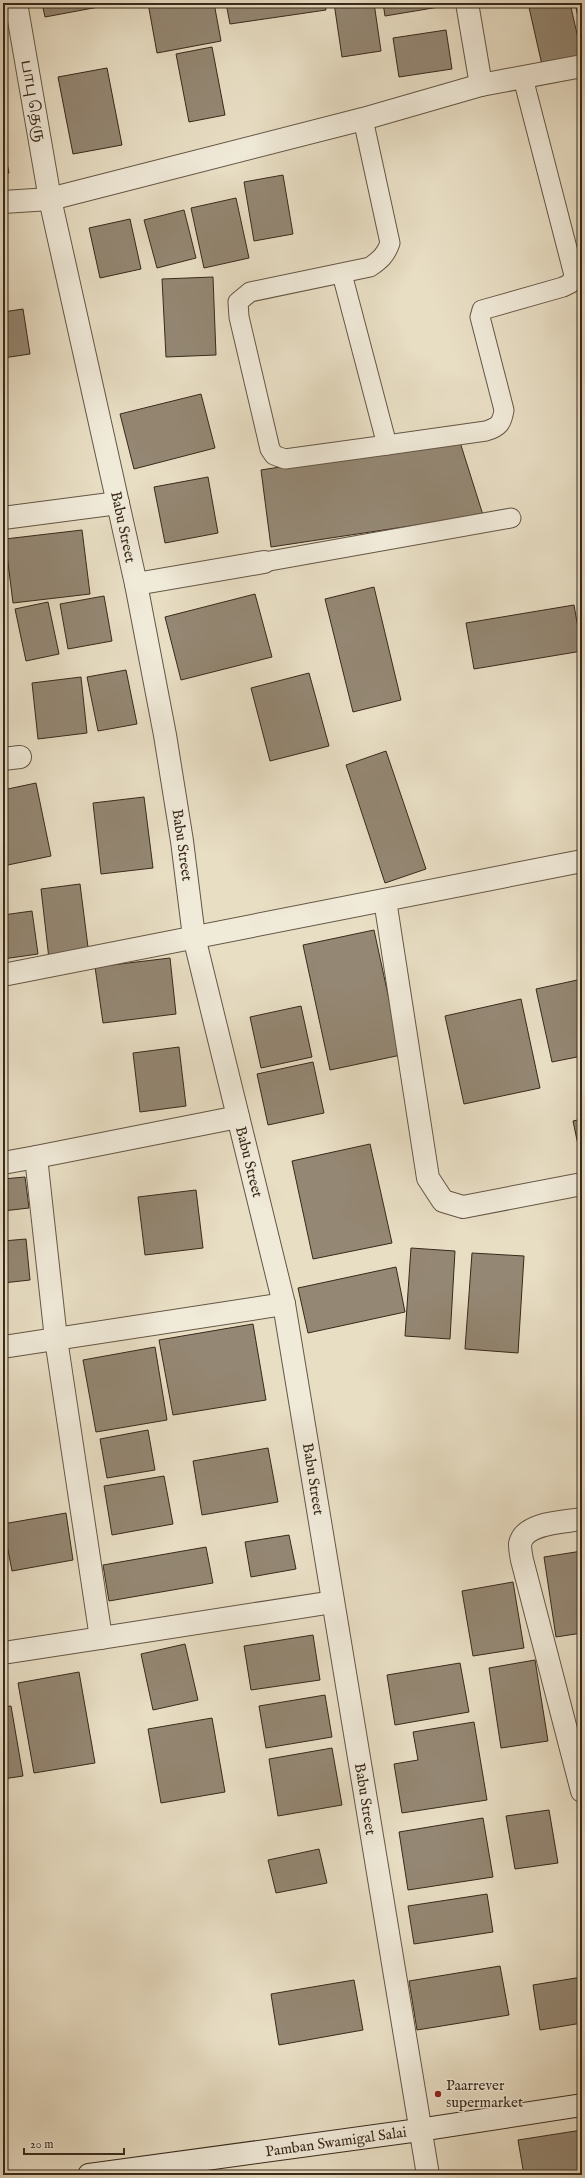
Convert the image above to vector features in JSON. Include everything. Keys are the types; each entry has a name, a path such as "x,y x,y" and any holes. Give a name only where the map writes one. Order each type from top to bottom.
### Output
{"street":[{"name":"பாபு தெரு","path":"16,3 50,199"},
{"path":"467,3 481,85"},
{"path":"3,202 50,199 363,119 481,85 582,66"},
{"name":"Babu Street","path":"50,199 136,584 165,735 182,840 194,937 284,1304 419,2130 428,2175"},
{"path":"3,518 118,504"},
{"path":"136,584 264,562"},
{"path":"3,975 582,861"},
{"path":"385,900 428,1178 435,1191 443,1201 463,1207 582,1184"},
{"path":"3,1163 238,1117"},
{"path":"36,1157 56,1339 101,1638"},
{"path":"3,1347 284,1304"},
{"path":"582,1519 536,1526 525,1535 520,1544 522,1560 582,1791"},
{"path":"3,1652 333,1602"},
{"name":"Pamban Swamigal Salai","path":"101,2174 419,2130 582,2105"}],"lane":[{"path":"363,119 390,243 387,252 379,261 370,267 250,292 238,302 239,317 270,449 274,455 285,459 486,431 495,428 502,422 504,410 480,317 482,310 571,283 574,275 523,78"},
{"path":"342,274 387,445"},
{"path":"264,562 511,518"}],"building":[{"path":"42,3 120,3 45,17"},
{"path":"148,3 214,3 221,41 157,53"},
{"path":"226,3 325,3 326,10 230,24"},
{"path":"334,3 374,3 381,51 342,57"},
{"path":"383,3 439,3 439,7 385,16"},
{"path":"528,3 570,3 582,56 542,65"},
{"path":"575,3 582,3 582,36"},
{"path":"446,30 452,69 399,77 393,38"},
{"path":"212,47 225,115 189,122 176,54"},
{"path":"107,68 122,145 73,154 58,77"},
{"path":"3,143 9,173 3,175"},
{"path":"283,175 293,234 254,241 244,182"},
{"path":"236,198 249,258 204,268 191,208"},
{"path":"184,210 196,258 157,268 144,220"},
{"path":"130,219 141,269 100,278 89,228"},
{"path":"213,277 216,355 166,357 162,279"},
{"path":"23,309 30,354 3,358 3,312"},
{"path":"201,394 215,448 134,469 120,414"},
{"path":"459,439 483,515 271,547 261,470"},
{"path":"208,477 218,533 165,543 154,487"},
{"path":"82,530 90,594 13,603 5,539"},
{"path":"374,587 401,700 353,712 325,599"},
{"path":"255,594 272,657 181,680 165,617"},
{"path":"104,596 112,641 68,649 60,604"},
{"path":"48,602 59,654 26,661 15,609"},
{"path":"574,605 582,651 474,669 466,623"},
{"path":"3,612 6,639 3,639"},
{"path":"126,670 137,724 98,731 87,677"},
{"path":"309,673 329,746 270,761 251,688"},
{"path":"81,677 87,733 38,739 32,683"},
{"path":"386,751 426,869 385,883 346,765"},
{"path":"36,783 51,856 3,866 3,790"},
{"path":"144,797 153,868 101,874 93,803"},
{"path":"80,884 89,955 49,959 41,889"},
{"path":"32,911 38,954 3,959 3,915"},
{"path":"374,930 401,1055 330,1070 303,945"},
{"path":"170,958 176,1014 103,1023 95,967"},
{"path":"582,979 582,1056 552,1062 536,989"},
{"path":"521,999 540,1088 464,1104 445,1016"},
{"path":"301,1006 312,1057 261,1068 250,1017"},
{"path":"179,1047 186,1106 140,1112 133,1053"},
{"path":"313,1062 324,1113 268,1125 257,1074"},
{"path":"582,1119 582,1164 573,1121"},
{"path":"370,1144 392,1243 313,1259 292,1161"},
{"path":"25,1177 29,1208 3,1211 3,1179"},
{"path":"196,1190 203,1248 145,1255 138,1197"},
{"path":"26,1239 30,1280 3,1283 3,1241"},
{"path":"411,1248 455,1251 450,1339 405,1336"},
{"path":"472,1253 524,1256 518,1353 465,1349"},
{"path":"396,1267 405,1312 308,1333 298,1288"},
{"path":"253,1324 266,1400 173,1415 159,1340"},
{"path":"155,1347 167,1420 96,1432 83,1360"},
{"path":"148,1430 155,1470 107,1478 100,1439"},
{"path":"268,1448 278,1502 202,1515 193,1461"},
{"path":"164,1476 173,1524 112,1535 104,1486"},
{"path":"66,1513 73,1560 12,1571 3,1524"},
{"path":"289,1535 296,1569 251,1577 245,1542"},
{"path":"206,1547 213,1583 109,1601 103,1565"},
{"path":"582,1551 582,1633 556,1637 544,1557"},
{"path":"513,1582 524,1648 473,1656 462,1591"},
{"path":"313,1635 320,1680 251,1690 244,1646"},
{"path":"185,1644 198,1700 153,1710 141,1654"},
{"path":"535,1660 548,1741 501,1748 489,1668"},
{"path":"460,1663 469,1712 395,1725 387,1675"},
{"path":"79,1672 95,1763 34,1773 18,1683"},
{"path":"325,1695 332,1737 266,1748 259,1706"},
{"path":"11,1706 23,1776 3,1779 3,1707"},
{"path":"212,1718 225,1792 161,1803 148,1729"},
{"path":"474,1722 487,1800 402,1813 394,1764 418,1760 413,1732"},
{"path":"332,1748 342,1805 278,1816 269,1759"},
{"path":"549,1810 558,1863 515,1869 506,1816"},
{"path":"483,1818 493,1877 408,1890 399,1832"},
{"path":"319,1849 327,1883 276,1893 268,1860"},
{"path":"487,1894 493,1932 414,1944 408,1906"},
{"path":"500,1966 509,2015 417,2030 409,1981"},
{"path":"582,1977 582,2023 540,2030 533,1985"},
{"path":"354,1980 363,2030 279,2045 271,1994"},
{"path":"582,2130 582,2175 524,2175 518,2140"}],"place":[{"name":"Paarrever supermarket","path":"438,2094"}]}
